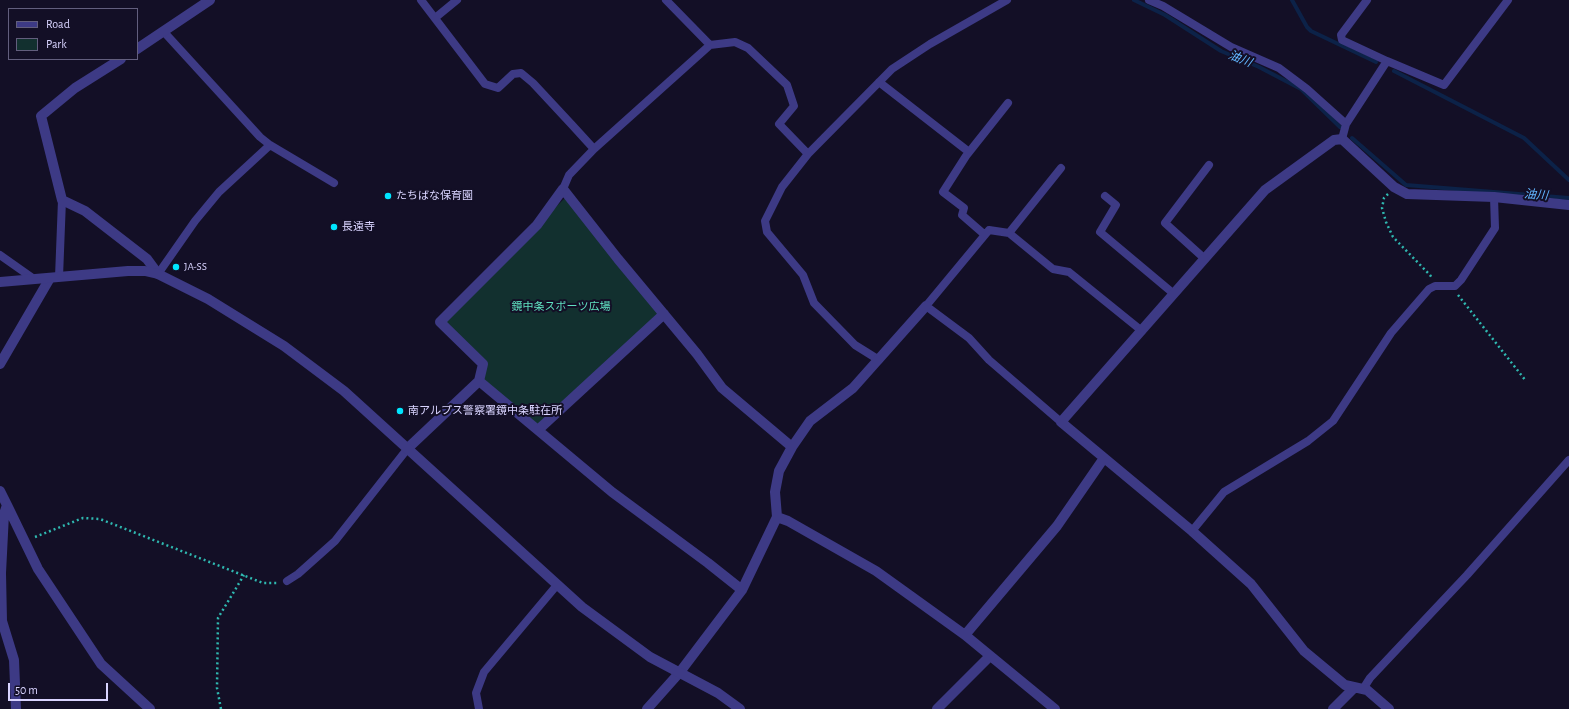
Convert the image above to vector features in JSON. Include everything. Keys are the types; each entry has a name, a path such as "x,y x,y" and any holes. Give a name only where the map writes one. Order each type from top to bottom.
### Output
{"street":[{"path":"138,48 210,0"},
{"path":"119,60 75,88 41,116 62,200 85,211 147,259 158,274"},
{"path":"1389,709 1367,690 1345,685 1304,651 1251,584 1192,531 1061,422 1265,190 1334,140 1342,139 1394,187 1406,194 1494,197 1569,205"},
{"path":"408,448 479,381 483,364 440,322 537,226 563,189 697,354 722,388 792,447"},
{"path":"0,282 128,271 145,271 158,274 208,299 284,346 344,391 582,607 650,657 718,693 740,709"},
{"path":"0,364 54,277"},
{"path":"647,709 680,672 742,590 777,517 775,492 779,471 792,447 810,421 853,388 926,306"},
{"path":"538,430 664,314"},
{"path":"479,381 612,492 742,590"},
{"path":"965,635 1056,526 1104,458"},
{"path":"0,491 38,569 101,664 150,709"},
{"path":"7,505 4,514 1,573 2,620 14,660 16,709"},
{"path":"777,517 788,521 876,571 965,635 1055,709"},
{"path":"937,709 990,656"},
{"path":"1332,709 1359,688"}],"lane":[{"path":"421,0 485,84 498,88 513,74 521,73 594,149"},
{"path":"435,18 457,0"},
{"path":"666,0 710,45"},
{"path":"879,360 855,345 814,303 803,275 767,232 765,221 782,187 808,154 892,69 930,44 1007,0"},
{"path":"1149,0 1162,6 1231,47 1279,68 1307,89 1346,124"},
{"path":"1367,0 1341,35 1342,40 1444,85 1508,0"},
{"path":"164,32 260,137 270,145 334,183"},
{"path":"563,189 569,175 594,149 710,45 735,42 748,48 787,85 794,106 779,124 808,154"},
{"path":"1342,139 1346,124 1387,61"},
{"path":"879,82 969,152"},
{"path":"985,235 962,215 964,208 943,192 969,152 1008,103"},
{"path":"158,274 195,221 219,192 270,145"},
{"path":"1205,259 1165,223 1209,165"},
{"path":"1009,233 1061,168"},
{"path":"1105,196 1116,205 1100,232 1174,294"},
{"path":"1192,531 1224,492 1308,441 1333,422 1391,333 1429,289 1435,286 1455,286 1461,280 1495,228 1494,197"},
{"path":"54,277 62,200"},
{"path":"1061,422 989,360 969,338 926,306 989,230 1009,233 1053,269 1069,272 1142,331"},
{"path":"0,255 34,279"},
{"path":"287,581 298,574 335,541 408,448"},
{"path":"1359,688 1467,575 1569,460"},
{"path":"479,709 476,693 484,672 557,585"}],"path":[{"path":"1394,187 1384,198 1382,208 1386,222 1394,237 1430,275 1435,286"},
{"path":"1455,286 1457,294 1526,381"},
{"path":"25,541 83,518 91,517 100,519 263,583 275,584 287,581"},
{"path":"221,709 217,688 218,618 244,575"}],"green space":[{"name":"鏡中条スポーツ広場","path":"568,195 664,314 538,430 479,381 483,364 440,322"}],"waterway":[{"name":"油川","path":"1134,0 1165,15 1221,51 1259,67 1301,89 1340,127"},
{"path":"1292,0 1307,27 1311,31 1376,62"},
{"path":"1394,71 1524,138 1569,180"},
{"name":"油川","path":"1352,138 1406,185 1569,198"}],"place":[{"name":"たちばな保育園","path":"388,196"},
{"name":"長遠寺","path":"334,227"},
{"name":"JA-SS","path":"176,267"},
{"name":"南アルプス警察署鏡中条駐在所","path":"400,411"}]}
